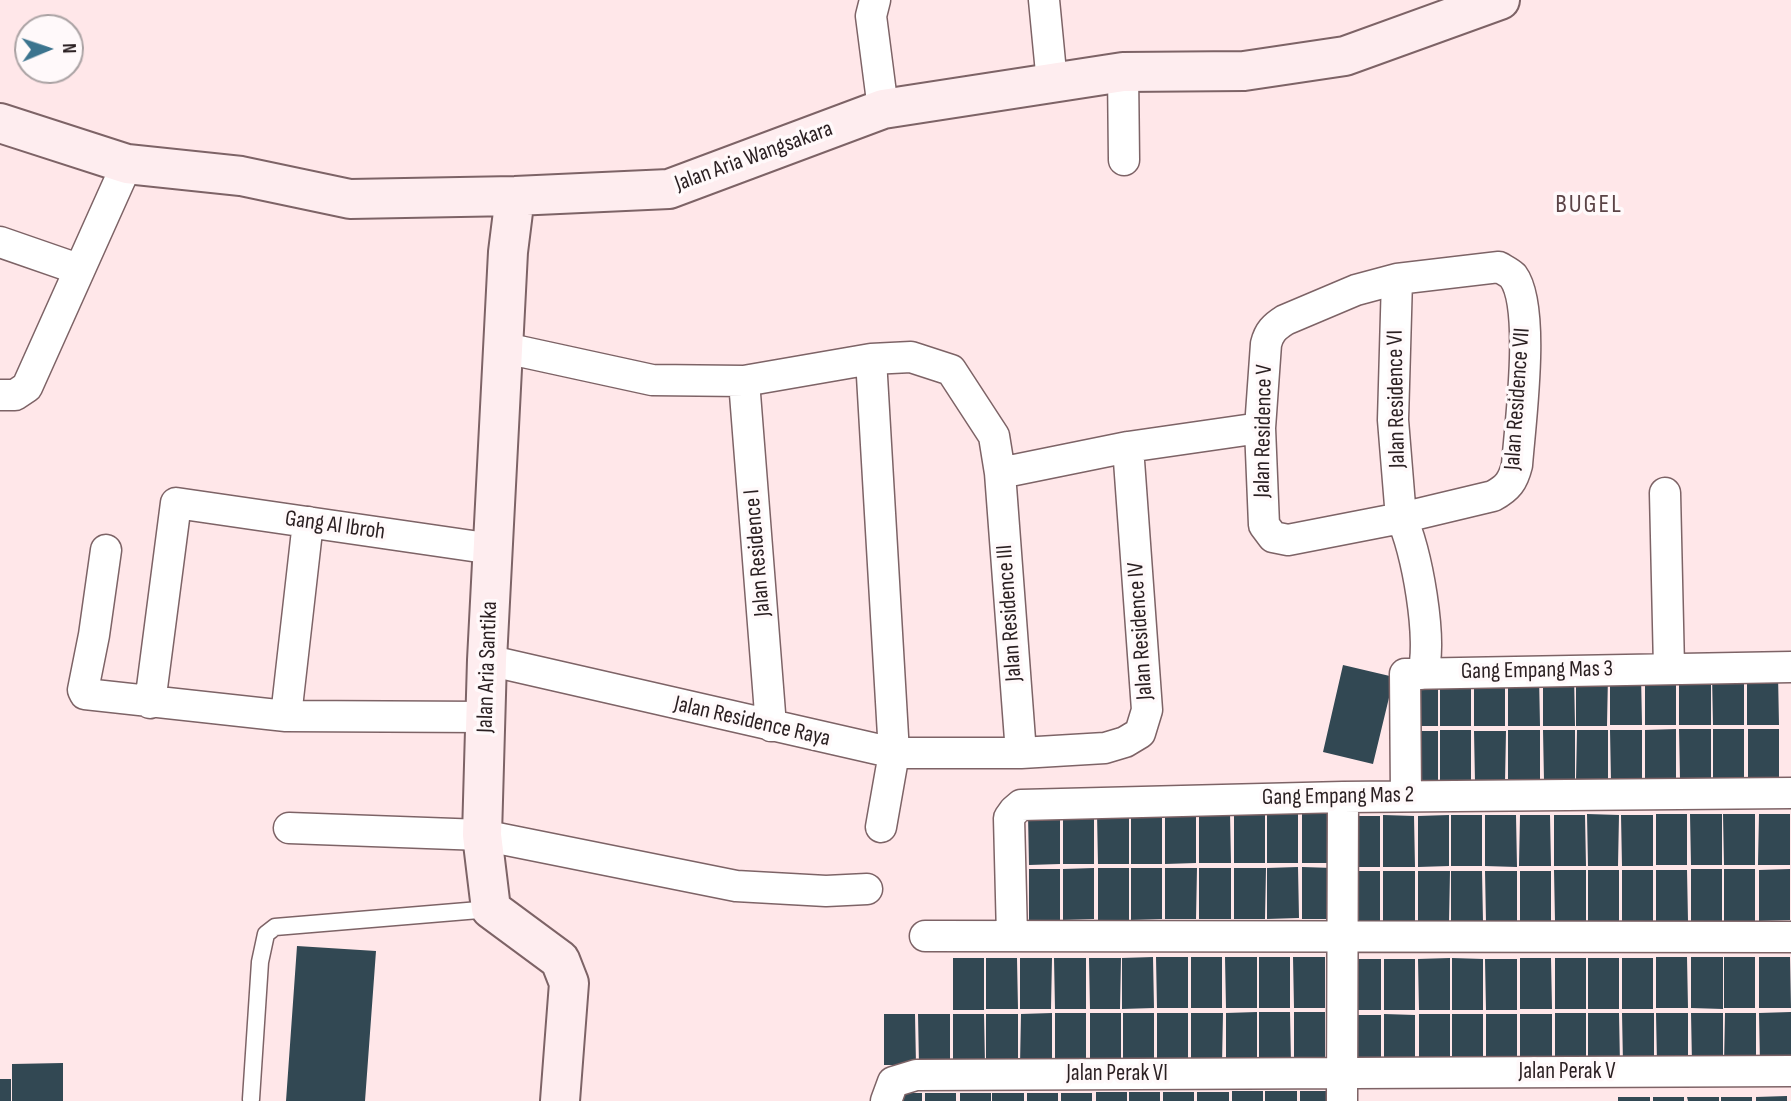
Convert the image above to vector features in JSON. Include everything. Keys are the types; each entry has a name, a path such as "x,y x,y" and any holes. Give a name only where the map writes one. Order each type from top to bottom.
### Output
{"street":[{"path":"875,0 871,16 883,109"},
{"path":"1044,0 1052,83"},
{"name":"Jalan Aria Wangsakara","path":"0,124 127,164 241,176 350,199 515,197 669,189 883,109 1123,72 1244,71 1345,56 1500,0"},
{"path":"1123,72 1124,160"},
{"path":"0,395 15,395 27,387 127,164"},
{"name":"Jalan Aria Santika","path":"491,909 482,835 487,660 508,253 515,197"},
{"path":"0,242 78,269"},
{"name":"Jalan Residence VII","path":"1397,279 1499,267 1512,275 1518,288 1525,320 1519,439 1514,477 1506,489 1493,496 1401,518"},
{"name":"Jalan Residence V","path":"1397,279 1345,294 1275,326 1268,334 1266,344 1260,428 1264,524 1273,537 1288,540 1401,518"},
{"name":"Jalan Residence VI","path":"1397,279 1393,420 1401,518 1408,531 1417,567 1424,625 1425,662 1422,674"},
{"name":"Jalan Residence III","path":"505,348 652,380 744,381 871,359 911,357 951,370 994,436 1000,473 1021,753"},
{"path":"871,359 894,753 881,827"},
{"name":"Jalan Residence I","path":"744,381 771,726"},
{"path":"1000,473 1128,447 1260,428"},
{"name":"Jalan Residence IV","path":"1021,753 1105,748 1125,743 1140,733 1145,722 1147,710 1128,447"},
{"path":"1665,493 1669,668"},
{"name":"Gang Al Ibroh","path":"149,703 176,503 493,549"},
{"path":"286,716 309,522"},
{"path":"106,550 83,692 149,703 286,716 486,717"},
{"name":"Jalan Residence Raya","path":"487,660 894,753 1021,753"},
{"name":"Gang Empang Mas 3","path":"1422,674 1791,667"},
{"path":"1406,796 1405,674 1422,674"},
{"name":"Gang Empang Mas 2","path":"1012,936 1009,818 1021,805 1406,796 1791,793"},
{"path":"1342,1087 1343,797"},
{"path":"289,828 482,835 736,886 826,891 867,889"},
{"path":"491,909 560,960 569,983 560,1101"},
{"path":"926,936 1791,937"},
{"name":"Jalan Perak V","path":"1342,1087 1791,1071"},
{"name":"Jalan Perak VI","path":"890,1092 916,1075 1342,1087"}],"lane":[{"path":"251,1098 261,962 266,934 275,927 491,909"}],"building":[{"path":"1343,665 1394,677 1373,764 1323,752"},
{"path":"1543,674 1574,674 1575,726 1543,726"},
{"path":"1576,674 1608,675 1607,726 1576,726"},
{"path":"1610,674 1641,674 1642,725 1610,725"},
{"path":"1645,674 1676,674 1676,725 1645,725"},
{"path":"1679,674 1711,674 1711,725 1679,725"},
{"path":"1712,674 1744,674 1744,725 1713,725"},
{"path":"1747,674 1778,674 1779,725 1747,725"},
{"path":"1407,675 1438,675 1438,726 1407,726"},
{"path":"1440,675 1471,675 1471,726 1440,726"},
{"path":"1474,675 1505,675 1505,726 1474,726"},
{"path":"1508,675 1539,675 1540,726 1508,726"},
{"path":"1676,729 1676,780 1645,781 1645,730"},
{"path":"1679,729 1711,729 1711,781 1680,780"},
{"path":"1713,729 1744,729 1744,780 1713,780"},
{"path":"1748,729 1779,729 1779,780 1748,780"},
{"path":"1440,730 1471,730 1471,782 1440,782"},
{"path":"1508,730 1540,730 1540,781 1508,781"},
{"path":"1543,730 1575,730 1575,781 1544,781"},
{"path":"1577,730 1608,730 1608,781 1576,781"},
{"path":"1610,730 1642,730 1642,781 1611,781"},
{"path":"1407,731 1438,731 1438,782 1407,782"},
{"path":"1474,731 1506,731 1505,782 1475,782"},
{"path":"1196,812 1196,863 1165,864 1165,813"},
{"path":"1199,812 1230,812 1231,863 1199,863"},
{"path":"1234,812 1265,812 1265,863 1234,863"},
{"path":"1267,812 1298,812 1298,863 1267,863"},
{"path":"1302,812 1333,812 1333,863 1302,863"},
{"path":"1060,813 1060,864 1029,865 1028,814"},
{"path":"1063,813 1094,813 1094,864 1063,864"},
{"path":"1097,813 1129,813 1129,864 1098,864"},
{"path":"1131,813 1162,813 1162,864 1131,864"},
{"path":"1587,814 1619,815 1618,866 1588,866"},
{"path":"1656,814 1687,814 1687,865 1656,865"},
{"path":"1690,814 1722,814 1722,865 1691,865"},
{"path":"1723,814 1755,814 1755,865 1724,865"},
{"path":"1759,814 1790,814 1790,865 1758,865"},
{"path":"1383,815 1414,816 1415,867 1383,867"},
{"path":"1449,815 1449,866 1418,867 1418,816"},
{"path":"1451,815 1482,815 1482,866 1451,866"},
{"path":"1485,815 1516,815 1517,867 1485,866"},
{"path":"1520,815 1550,815 1551,866 1519,866"},
{"path":"1554,815 1585,815 1586,866 1554,866"},
{"path":"1621,815 1653,815 1653,866 1622,866"},
{"path":"1349,816 1380,816 1380,867 1349,867"},
{"path":"1298,867 1299,918 1267,919 1267,868"},
{"path":"1302,867 1333,868 1334,919 1302,919"},
{"path":"1094,868 1094,919 1063,920 1063,869"},
{"path":"1098,868 1129,868 1129,920 1098,920"},
{"path":"1131,868 1162,868 1162,919 1131,920"},
{"path":"1165,868 1197,868 1196,919 1165,919"},
{"path":"1199,868 1231,868 1231,919 1199,919"},
{"path":"1234,868 1266,868 1265,919 1234,919"},
{"path":"1029,869 1060,869 1060,920 1029,920"},
{"path":"1691,869 1722,869 1722,921 1691,921"},
{"path":"1724,869 1755,869 1755,921 1724,921"},
{"path":"1790,869 1790,920 1759,921 1759,870"},
{"path":"1554,870 1586,870 1586,921 1555,921"},
{"path":"1588,870 1619,870 1619,921 1588,921"},
{"path":"1622,870 1653,870 1653,921 1622,921"},
{"path":"1656,870 1687,870 1688,921 1656,921"},
{"path":"1349,871 1380,871 1380,923 1349,922"},
{"path":"1383,871 1415,871 1415,922 1383,922"},
{"path":"1418,871 1450,871 1449,922 1418,922"},
{"path":"1451,871 1482,871 1483,922 1451,922"},
{"path":"1485,871 1517,871 1517,922 1486,922"},
{"path":"1520,871 1551,871 1551,922 1520,922"},
{"path":"297,946 376,951 365,1101 286,1101"},
{"path":"1153,957 1154,1008 1122,1009 1122,958"},
{"path":"1156,957 1188,957 1188,1008 1157,1008"},
{"path":"1191,957 1222,957 1222,1008 1191,1008"},
{"path":"1225,957 1257,957 1257,1008 1226,1008"},
{"path":"1259,957 1290,957 1290,1008 1259,1008"},
{"path":"1293,957 1325,957 1325,1008 1294,1008"},
{"path":"1656,957 1687,957 1688,1008 1656,1008"},
{"path":"1691,957 1723,957 1723,1009 1691,1008"},
{"path":"1724,957 1755,957 1755,1008 1724,1008"},
{"path":"1759,957 1790,957 1791,1008 1759,1008"},
{"path":"953,958 984,958 984,1010 953,1010"},
{"path":"986,958 1017,958 1018,1009 986,1009"},
{"path":"1020,958 1052,958 1051,1009 1020,1009"},
{"path":"1054,958 1086,958 1086,1009 1055,1009"},
{"path":"1089,958 1121,958 1120,1009 1090,1009"},
{"path":"1450,958 1450,1010 1419,1010 1418,959"},
{"path":"1452,958 1483,959 1483,1010 1452,1010"},
{"path":"1520,958 1551,958 1552,1009 1520,1009"},
{"path":"1555,958 1586,958 1586,1009 1555,1009"},
{"path":"1588,958 1619,958 1619,1009 1588,1009"},
{"path":"1622,958 1653,958 1653,1009 1622,1009"},
{"path":"1349,959 1381,959 1381,1010 1350,1010"},
{"path":"1384,959 1415,959 1415,1010 1384,1010"},
{"path":"1485,959 1517,959 1517,1010 1486,1010"},
{"path":"1257,1012 1257,1063 1226,1064 1226,1013"},
{"path":"1259,1012 1290,1012 1291,1063 1259,1063"},
{"path":"1294,1012 1325,1012 1325,1063 1294,1064"},
{"path":"1791,1012 1791,1064 1760,1064 1759,1013"},
{"path":"1052,1013 1052,1065 1020,1065 1021,1014"},
{"path":"1055,1013 1086,1013 1086,1064 1055,1064"},
{"path":"1090,1013 1121,1013 1121,1064 1090,1065"},
{"path":"1123,1013 1154,1013 1154,1064 1123,1064"},
{"path":"1157,1013 1188,1013 1188,1064 1157,1064"},
{"path":"1191,1013 1223,1013 1222,1064 1191,1064"},
{"path":"1555,1013 1586,1013 1586,1065 1555,1065"},
{"path":"1588,1013 1619,1013 1620,1065 1588,1065"},
{"path":"1622,1013 1654,1013 1654,1064 1623,1064"},
{"path":"1656,1013 1688,1013 1688,1064 1657,1064"},
{"path":"1691,1013 1723,1013 1723,1064 1692,1064"},
{"path":"1725,1013 1756,1013 1756,1064 1724,1064"},
{"path":"884,1014 915,1014 916,1065 884,1065"},
{"path":"918,1014 950,1014 950,1065 919,1065"},
{"path":"953,1014 984,1014 985,1065 953,1065"},
{"path":"986,1014 1018,1014 1018,1065 986,1065"},
{"path":"1384,1014 1415,1015 1415,1066 1384,1066"},
{"path":"1419,1014 1450,1014 1450,1065 1419,1065"},
{"path":"1452,1014 1483,1014 1483,1065 1452,1065"},
{"path":"1486,1014 1517,1014 1517,1065 1486,1065"},
{"path":"1520,1014 1552,1014 1552,1065 1520,1065"},
{"path":"1350,1015 1381,1015 1381,1066 1350,1066"},
{"path":"63,1063 63,1101 12,1101 12,1064"},
{"path":"0,1079 11,1079 11,1101 0,1101"},
{"path":"1232,1091 1263,1091 1263,1101 1232,1101"},
{"path":"1265,1091 1297,1091 1297,1101 1265,1101"},
{"path":"1300,1091 1331,1091 1331,1101 1300,1101"},
{"path":"1096,1092 1127,1092 1127,1101 1096,1101"},
{"path":"1129,1092 1160,1092 1160,1101 1129,1101"},
{"path":"1163,1092 1194,1092 1194,1101 1163,1101"},
{"path":"1197,1092 1229,1092 1229,1101 1197,1101"},
{"path":"890,1093 922,1093 922,1101 890,1101"},
{"path":"925,1093 956,1093 956,1101 925,1101"},
{"path":"960,1093 991,1093 991,1101 960,1101"},
{"path":"992,1093 1024,1093 1024,1101 992,1101"},
{"path":"1027,1093 1058,1093 1058,1101 1027,1101"},
{"path":"1061,1093 1092,1093 1092,1101 1061,1101"},
{"path":"1787,1096 1787,1101 1756,1101 1756,1097"},
{"path":"1618,1097 1650,1097 1650,1101 1618,1101"},
{"path":"1653,1097 1684,1097 1684,1101 1653,1101"},
{"path":"1687,1097 1719,1097 1719,1101 1688,1101"},
{"path":"1721,1097 1752,1097 1752,1101 1721,1101"}],"district":[{"name":"BUGEL","path":"1589,205"}]}
